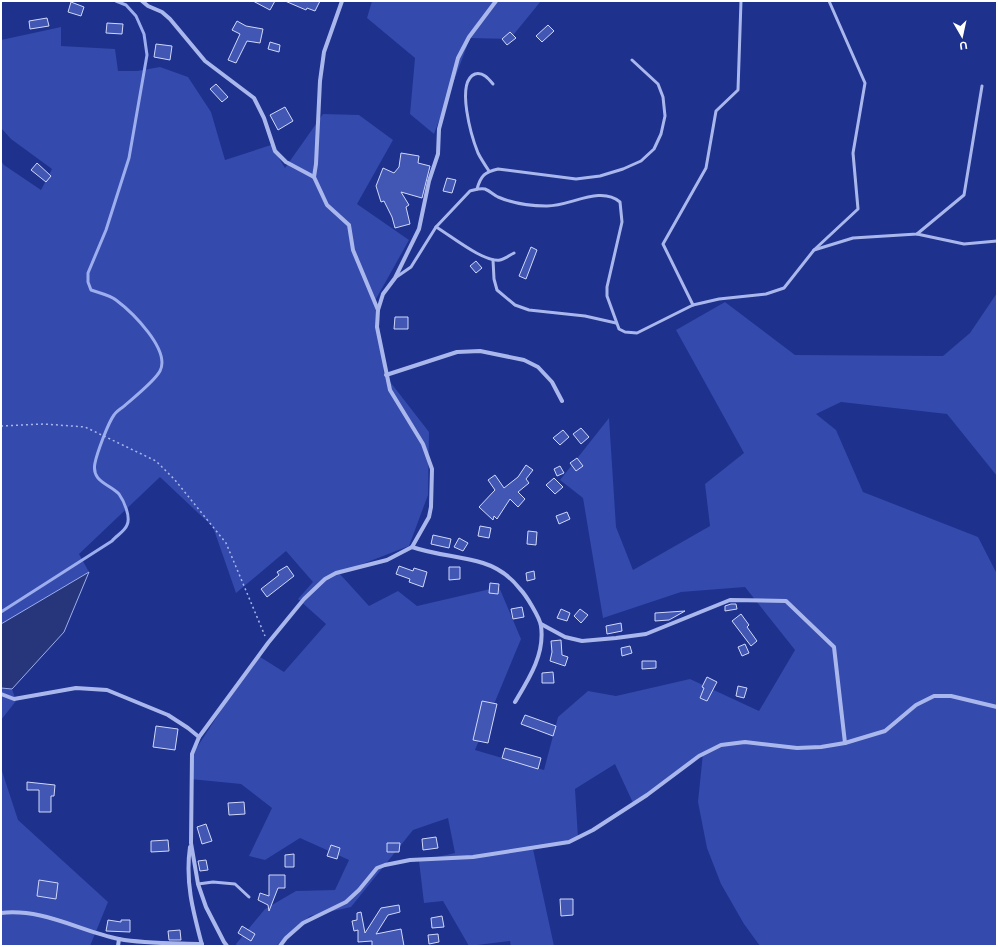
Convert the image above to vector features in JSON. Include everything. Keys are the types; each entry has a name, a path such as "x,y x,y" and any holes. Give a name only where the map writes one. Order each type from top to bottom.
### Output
{"street":[{"path":"142,1 170,18 205,61 254,98 264,118 275,151 286,162 314,177"},
{"path":"342,1 324,52 320,81 314,177 327,205 349,225 353,250 378,310"},
{"path":"1,913 11,912 45,917 119,939 202,945 189,884 188,870 191,843 192,754 199,737 268,643 304,599 325,579 336,573 387,560 412,547 429,517 432,507 432,469 423,444 390,390 377,327 378,310 383,294 395,278 419,228 438,154 439,129 458,58 469,37 496,1"},
{"path":"386,375 457,352 480,351 524,360 538,367 552,382 562,401"},
{"path":"412,547 430,553 484,563 510,576 525,594 541,624 541,643 532,674 515,702"},
{"path":"541,624 565,637 582,641 616,638 646,634 730,600 786,601 834,647 845,743"},
{"path":"1,694 14,699 76,688 107,690 168,715 199,737"},
{"path":"280,946 286,938 303,923 346,902 359,890 377,868 410,860 473,857 569,842 593,830 647,795 699,756 721,745 745,742 797,748 821,747 845,743 885,731 916,705 934,696 951,696 997,707"},
{"path":"191,843 198,884 206,907 227,946"},
{"path":"118,946 119,939"}],"lane":[{"path":"693,305 663,244 706,168 716,111 738,90 741,1"},
{"path":"395,278 411,267 436,227 470,191 485,189 499,197 522,204 546,206 561,205 595,196 616,198 620,202 622,222 607,287 607,296 616,323 619,329 625,332 637,333 693,305 719,299 766,294 784,288 814,250 858,209 853,153 865,83 830,1"},
{"path":"478,189 481,178 489,172 498,169 576,179 600,176 623,169 641,161 654,149 661,134 665,116 663,97 658,84 632,60"},
{"path":"489,172 478,153 466,114 466,86 469,79 475,74 487,76 493,84"},
{"path":"917,234 964,195 982,86"},
{"path":"436,227 473,251 493,260 501,260 514,253"},
{"path":"814,250 853,238 917,234 964,244 997,241"},
{"path":"493,260 494,279 497,290 515,305 530,310 584,316 616,323"},
{"path":"198,884 213,882 235,884 249,896"}],"path":[{"path":"1,426 44,424 85,426 156,461 226,542 268,643"}],"shaded area":[{"path":"372,1 541,1 510,39 470,38 434,134 410,114 415,58 367,18"},
{"path":"61,27 61,46 115,49 118,71 137,71 160,67 188,77 211,112 225,160 271,145 285,168 323,114 359,115 393,140 357,204 409,240 376,299 384,374 429,432 428,495 409,546 339,573 369,606 398,591 417,606 499,587 521,639 475,750 544,770 558,717 588,691 616,696 690,679 759,711 795,650 745,587 681,592 603,618 583,498 560,480 609,418 616,527 633,570 710,526 705,484 744,453 676,330 725,302 795,355 943,356 970,333 997,293 997,476 947,414 841,402 816,414 836,430 863,492 978,537 997,574 997,946 760,946 744,924 721,884 707,848 698,802 703,753 634,805 615,764 575,789 578,838 533,849 554,946 511,946 510,941 469,946 443,901 424,903 419,861 455,853 448,818 413,830 351,907 310,916 276,946 237,946 236,944 265,909 296,891 335,890 349,860 300,838 265,860 249,856 272,808 241,784 190,779 192,755 257,655 284,672 326,624 298,599 313,582 286,551 236,593 213,527 160,477 79,554 89,572 1,624 1,161 4,165 41,190 52,169 11,139 1,128 1,40"},
{"path":"89,572 64,632 12,689 1,688 1,624"},
{"path":"1,688 12,689 16,701 1,720"},
{"path":"1,768 18,820 108,902 90,946 1,946"}],"building":[{"path":"253,1 275,1 270,10"},
{"path":"285,1 320,1 315,11 307,8 306,10"},
{"path":"71,2 84,7 81,16 68,12"},
{"path":"47,18 49,26 30,29 29,21"},
{"path":"237,21 246,26 263,29 260,43 247,41 236,63 228,60 240,34 232,30"},
{"path":"107,23 123,24 122,34 106,33"},
{"path":"548,25 554,31 542,42 536,36"},
{"path":"510,32 516,38 507,45 502,39"},
{"path":"270,42 280,45 279,52 268,49"},
{"path":"156,44 172,46 170,60 154,57"},
{"path":"216,84 228,97 222,102 210,89"},
{"path":"285,107 293,121 278,130 270,115"},
{"path":"401,153 419,156 418,163 430,166 422,198 401,192 409,205 406,207 410,224 395,228 392,217 384,201 381,202 376,186 383,168 394,173 399,167"},
{"path":"37,163 51,176 46,182 31,170"},
{"path":"447,178 456,180 452,193 443,191"},
{"path":"531,247 537,250 526,279 519,276"},
{"path":"476,261 482,268 476,273 470,266"},
{"path":"395,317 408,317 408,329 394,329"},
{"path":"581,428 589,437 581,444 573,434"},
{"path":"563,430 569,437 560,445 553,438"},
{"path":"577,458 583,466 576,471 570,463"},
{"path":"526,465 533,470 526,479 529,483 518,492 525,499 518,507 510,499 497,519 494,516 493,520 479,507 495,490 488,480 495,475 504,488 518,477"},
{"path":"560,466 564,473 557,476 554,469"},
{"path":"554,478 563,487 555,494 546,485"},
{"path":"567,512 570,519 559,524 556,516"},
{"path":"480,526 491,528 489,538 478,536"},
{"path":"528,531 537,532 536,545 527,544"},
{"path":"433,535 451,539 449,548 431,544"},
{"path":"459,538 468,543 463,551 454,547"},
{"path":"287,566 294,576 267,597 261,589 279,575 277,572"},
{"path":"399,566 413,571 414,568 427,572 423,587 409,582 410,579 396,574"},
{"path":"449,567 460,567 460,579 449,580"},
{"path":"534,571 535,579 527,581 526,573"},
{"path":"490,583 499,584 498,594 489,593"},
{"path":"736,604 737,609 725,611 725,606"},
{"path":"522,607 524,617 513,619 511,609"},
{"path":"561,609 570,613 567,621 557,618"},
{"path":"580,609 588,615 581,623 574,616"},
{"path":"685,611 669,620 655,621 655,613"},
{"path":"741,614 749,625 747,627 757,641 751,646 732,621"},
{"path":"621,623 622,631 607,634 606,626"},
{"path":"561,640 562,655 568,657 565,666 550,661 552,652 551,641"},
{"path":"745,644 749,653 742,656 738,647"},
{"path":"630,646 632,653 622,656 621,648"},
{"path":"642,661 656,661 656,668 642,669"},
{"path":"553,672 554,683 542,683 542,673"},
{"path":"707,677 717,682 707,701 700,698 704,688 702,687"},
{"path":"738,686 747,688 744,698 736,696"},
{"path":"482,701 497,704 488,743 473,740"},
{"path":"525,715 556,726 553,736 521,724"},
{"path":"156,726 178,729 175,750 153,747"},
{"path":"505,748 541,758 538,769 502,758"},
{"path":"27,782 55,785 54,796 51,796 51,812 39,812 39,790 27,790"},
{"path":"244,802 245,814 229,815 228,803"},
{"path":"206,824 212,841 202,844 197,827"},
{"path":"436,837 438,848 423,850 422,839"},
{"path":"168,840 169,851 151,852 151,841"},
{"path":"387,843 400,843 399,852 387,852"},
{"path":"331,845 340,848 337,859 327,856"},
{"path":"294,854 294,867 285,867 285,855"},
{"path":"206,860 208,870 200,871 198,861"},
{"path":"269,875 285,875 285,888 278,888 269,911 268,905 258,900 260,893 269,896"},
{"path":"39,880 58,883 56,899 37,896"},
{"path":"560,899 573,899 573,915 561,916"},
{"path":"399,905 400,912 388,915 376,934 401,929 404,946 372,946 372,941 358,942 358,930 354,931 352,921 357,920 357,913 361,912 365,933 381,908"},
{"path":"442,916 444,927 432,928 431,918"},
{"path":"108,920 121,922 121,920 130,920 130,932 106,931"},
{"path":"242,926 255,934 251,941 238,933"},
{"path":"180,930 181,940 169,940 168,931"},
{"path":"438,934 439,942 429,944 428,935"}],"waterway":[{"path":"1,612 112,541 126,527 128,518 123,501 119,494 98,479 95,463 103,438 114,415 153,380 160,371 162,362 155,342 140,322 114,298 91,290 88,282 88,273 106,230 129,158 147,55 144,34 136,16 126,5 116,1"}]}
